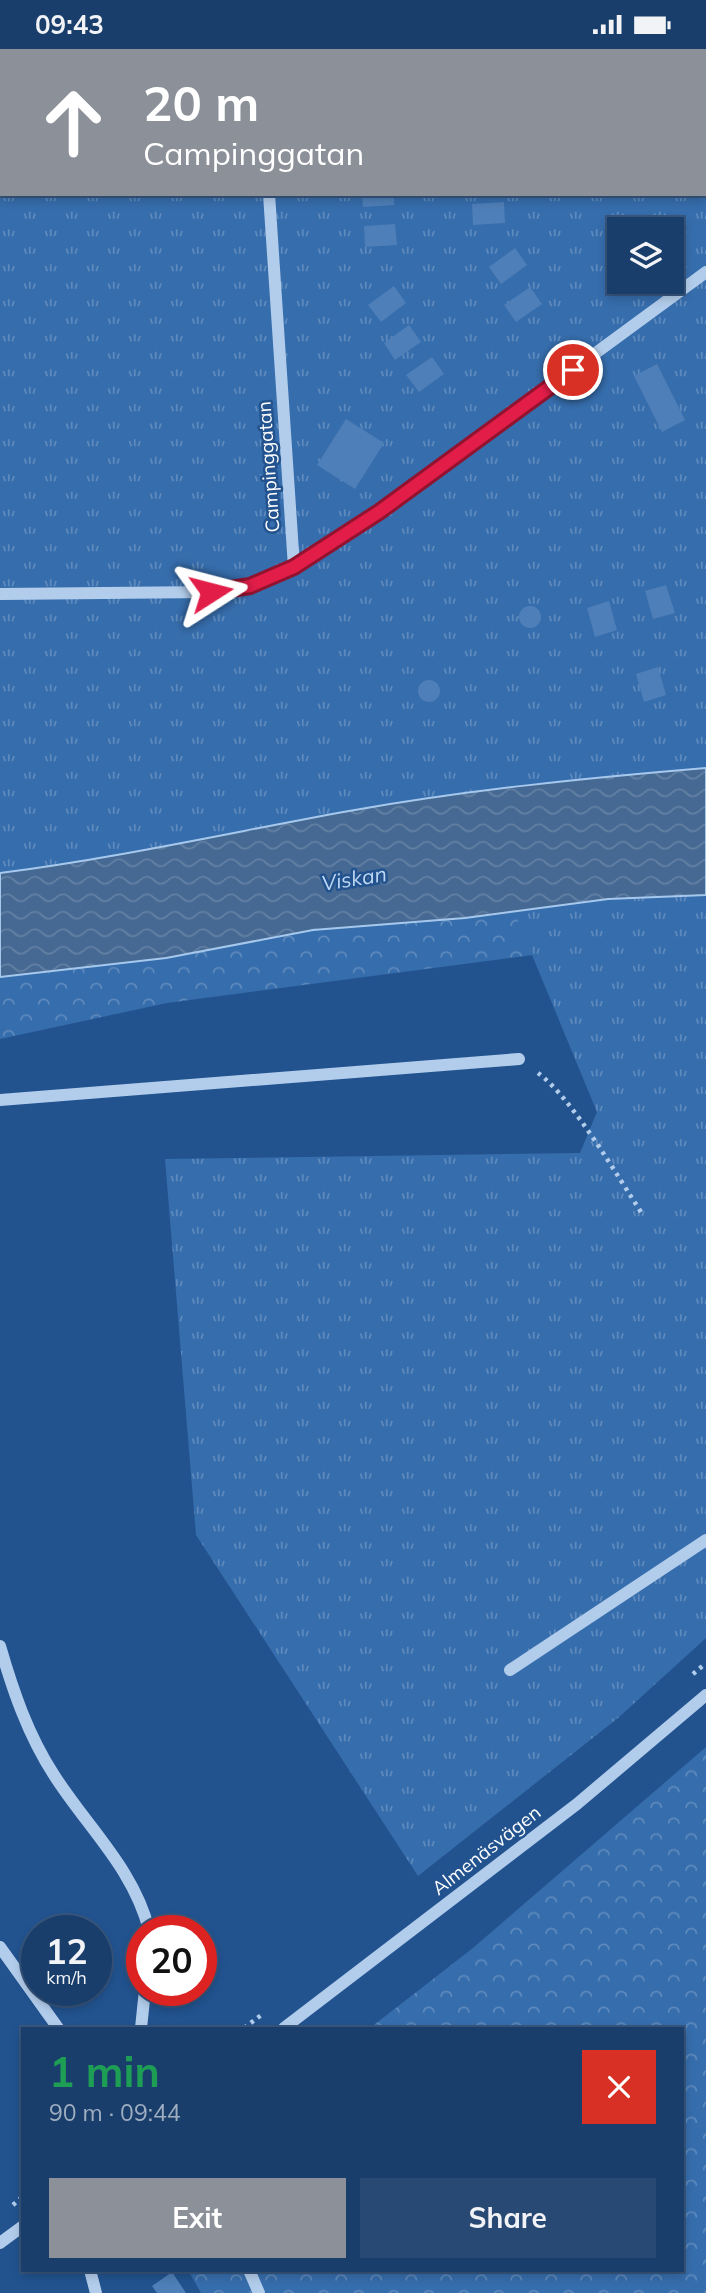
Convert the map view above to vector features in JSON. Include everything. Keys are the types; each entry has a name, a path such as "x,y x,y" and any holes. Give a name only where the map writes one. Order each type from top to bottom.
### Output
{"street":[{"name":"Campinggatan","path":"270,196 294,567"},
{"path":"0,594 211,592 250,586 294,567 379,512 706,272"},
{"path":"0,1100 519,1059"},
{"path":"510,1670 706,1540"},
{"path":"0,1646 34,1745 74,1806 129,1875 143,1903 146,1915"},
{"name":"Almenäsvägen","path":"285,2027 577,1804 706,1695"},
{"path":"0,1947 57,2027"},
{"path":"141,2027 143,2006"},
{"path":"0,2243 21,2227"},
{"path":"91,2272 96,2293"},
{"path":"250,2272 259,2293"}],"path":[{"path":"519,1059 547,1079 643,1215"}],"green space":[{"path":"0,196 706,196 706,1638 618,1718 418,1876 196,1535 165,1159 580,1153 597,1112 465,793 117,856 0,873"},
{"path":"608,899 647,940 167,1003 0,1039 0,977 166,958 313,930 465,918"},
{"path":"706,1747 706,2293 201,2293 189,2272 684,2272 684,2027 371,2027 473,1948"}],"water":[{"name":"Viskan","path":"706,768 706,895 608,899 465,918 313,930 166,958 0,977 0,873 88,860 438,797 571,780"}],"building":[{"path":"362,196 394,196 394,205 363,207"},
{"path":"504,202 505,223 473,225 472,204"},
{"path":"395,224 397,245 365,247 364,226"},
{"path":"515,248 527,265 501,284 489,267"},
{"path":"394,286 406,303 381,322 368,305"},
{"path":"530,287 542,304 516,322 504,305"},
{"path":"409,325 421,342 395,360 384,343"},
{"path":"432,357 444,374 419,392 406,375"},
{"path":"657,364 685,420 662,432 634,376"},
{"path":"346,419 384,443 355,489 317,465"},
{"path":"666,585 675,613 653,619 645,591"},
{"path":"609,601 617,630 595,637 587,608"},
{"path":"530,606 538,609 541,617 538,625 530,628 522,625 519,617 522,609"},
{"path":"658,667 666,695 644,702 636,674"},
{"path":"429,680 437,683 440,691 437,699 429,702 421,699 418,691 421,683"},
{"path":"172,2272 186,2293 157,2293 152,2286"}],"route":[{"path":"211,592 250,586 294,567 379,512 573,370"}]}
